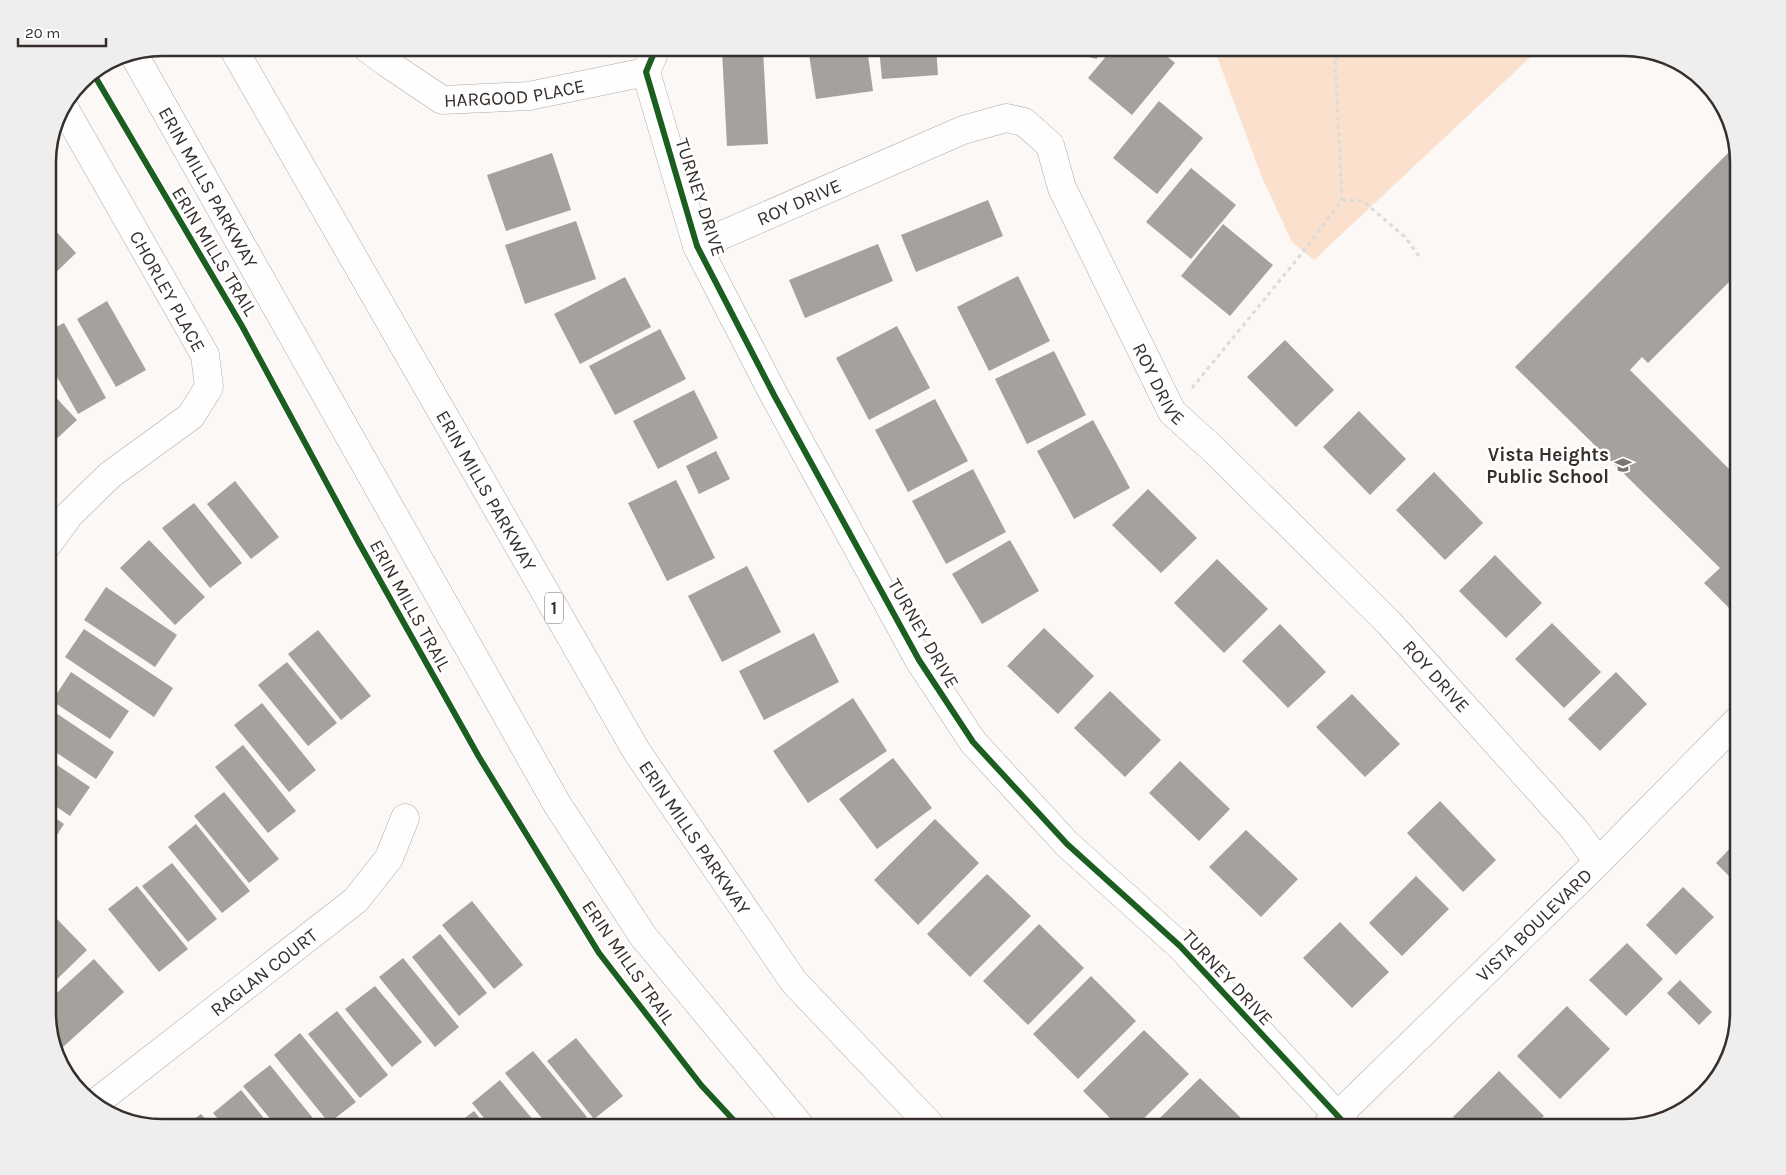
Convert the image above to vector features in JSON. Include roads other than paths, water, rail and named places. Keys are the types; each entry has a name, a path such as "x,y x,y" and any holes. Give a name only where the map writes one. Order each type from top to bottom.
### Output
{"street":[{"name":"ERIN MILLS PARKWAY","path":"238,56 636,752 794,982 923,1119"},
{"name":"HARGOOD PLACE","path":"378,56 442,100 529,96 651,60"},
{"name":"ERIN MILLS PARKWAY","path":"138,59 557,804 642,936 794,1119"},
{"name":"TURNEY DRIVE","path":"651,60 697,246 774,395 919,660 974,742 1067,844 1180,946 1333,1119"},
{"name":"CHORLEY PLACE","path":"56,533 70,514 110,475 191,416 209,388 205,355 68,114"},
{"name":"ROY DRIVE","path":"697,246 962,130 1006,118 1024,122 1050,145 1062,188 1172,412 1213,449 1389,623 1575,830 1598,862"},
{"name":"VISTA BOULEVARD","path":"1342,1119 1730,728"},
{"name":"RAGLAN COURT","path":"100,1099 356,900 390,858 405,818"}],"place":[{"name":"Vista Heights Public School","path":"1623,465"}]}
